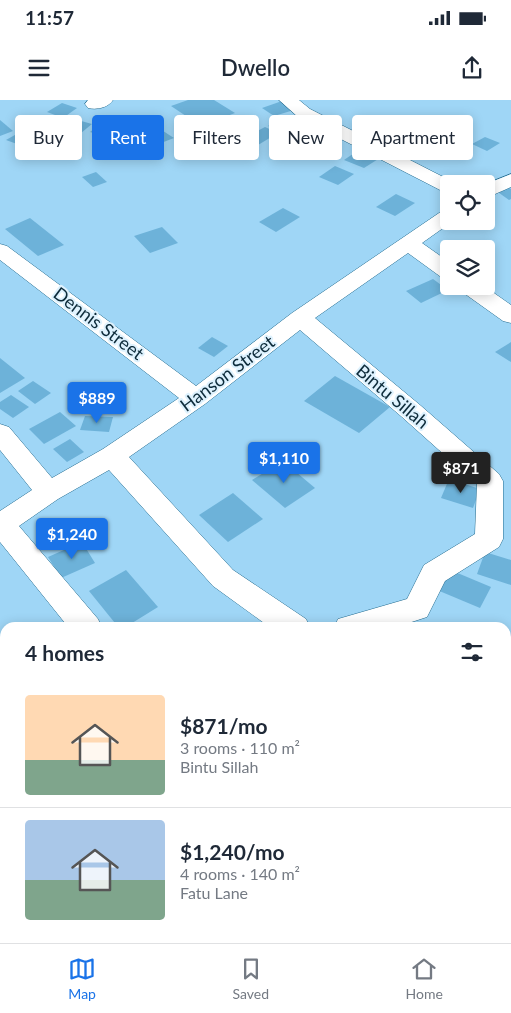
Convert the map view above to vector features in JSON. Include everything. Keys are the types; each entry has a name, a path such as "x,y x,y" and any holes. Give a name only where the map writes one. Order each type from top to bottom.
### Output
{"street":[{"path":"288,100 304,113 440,182"},
{"path":"495,188 511,180"},
{"name":"Hanson Street","path":"0,525 49,492 112,456 196,398 300,318 440,221"},
{"path":"407,243 440,266"},
{"name":"Dennis Street","path":"0,250 196,398"},
{"path":"481,295 511,316"},
{"name":"Bintu Sillah","path":"300,318 412,411 490,481 489,540 434,573 417,608 369,622"},
{"path":"0,433 49,492"},
{"path":"112,456 223,578 286,622"},
{"path":"0,525 82,622"}],"building":[{"path":"188,100 214,100 235,113 230,115 184,115 171,106"},
{"path":"282,101 294,110 272,115 262,108"},
{"path":"62,103 77,108 67,115 55,115 47,112"},
{"path":"0,120 13,131 0,136"},
{"path":"82,121 92,124 82,132"},
{"path":"265,127 269,129 269,138 259,144 259,130"},
{"path":"164,132 174,138 164,142"},
{"path":"15,135 15,143 6,140"},
{"path":"485,137 500,143 487,151 473,143"},
{"path":"352,155 352,160 377,160 364,168 344,160"},
{"path":"335,166 354,174 338,185 319,177"},
{"path":"96,172 107,182 93,187 82,177"},
{"path":"506,186 511,189 511,199 509,200 495,190"},
{"path":"396,194 415,203 395,216 376,207"},
{"path":"283,208 300,217 276,232 259,222"},
{"path":"30,218 64,245 38,256 5,229"},
{"path":"162,227 178,243 150,253 134,236"},
{"path":"433,279 440,284 440,294 421,303 406,291"},
{"path":"212,337 228,346 214,357 198,348"},
{"path":"511,342 511,362 495,352"},
{"path":"0,358 25,378 0,393"},
{"path":"335,376 390,407 359,433 304,401"},
{"path":"33,381 51,393 35,404 18,391"},
{"path":"11,395 29,407 13,418 0,409 0,402"},
{"path":"60,412 76,426 44,444 29,429"},
{"path":"85,416 113,417 109,432 80,430"},
{"path":"70,439 84,452 67,462 53,449"},
{"path":"283,461 315,488 285,508 252,480"},
{"path":"449,479 480,489 473,508 441,498"},
{"path":"233,493 263,519 228,542 199,515"},
{"path":"82,542 95,563 61,578 48,557"},
{"path":"485,552 511,560 511,585 477,574"},
{"path":"448,569 491,587 480,608 437,590"},
{"path":"126,570 158,607 134,622 114,622 89,591"}]}
